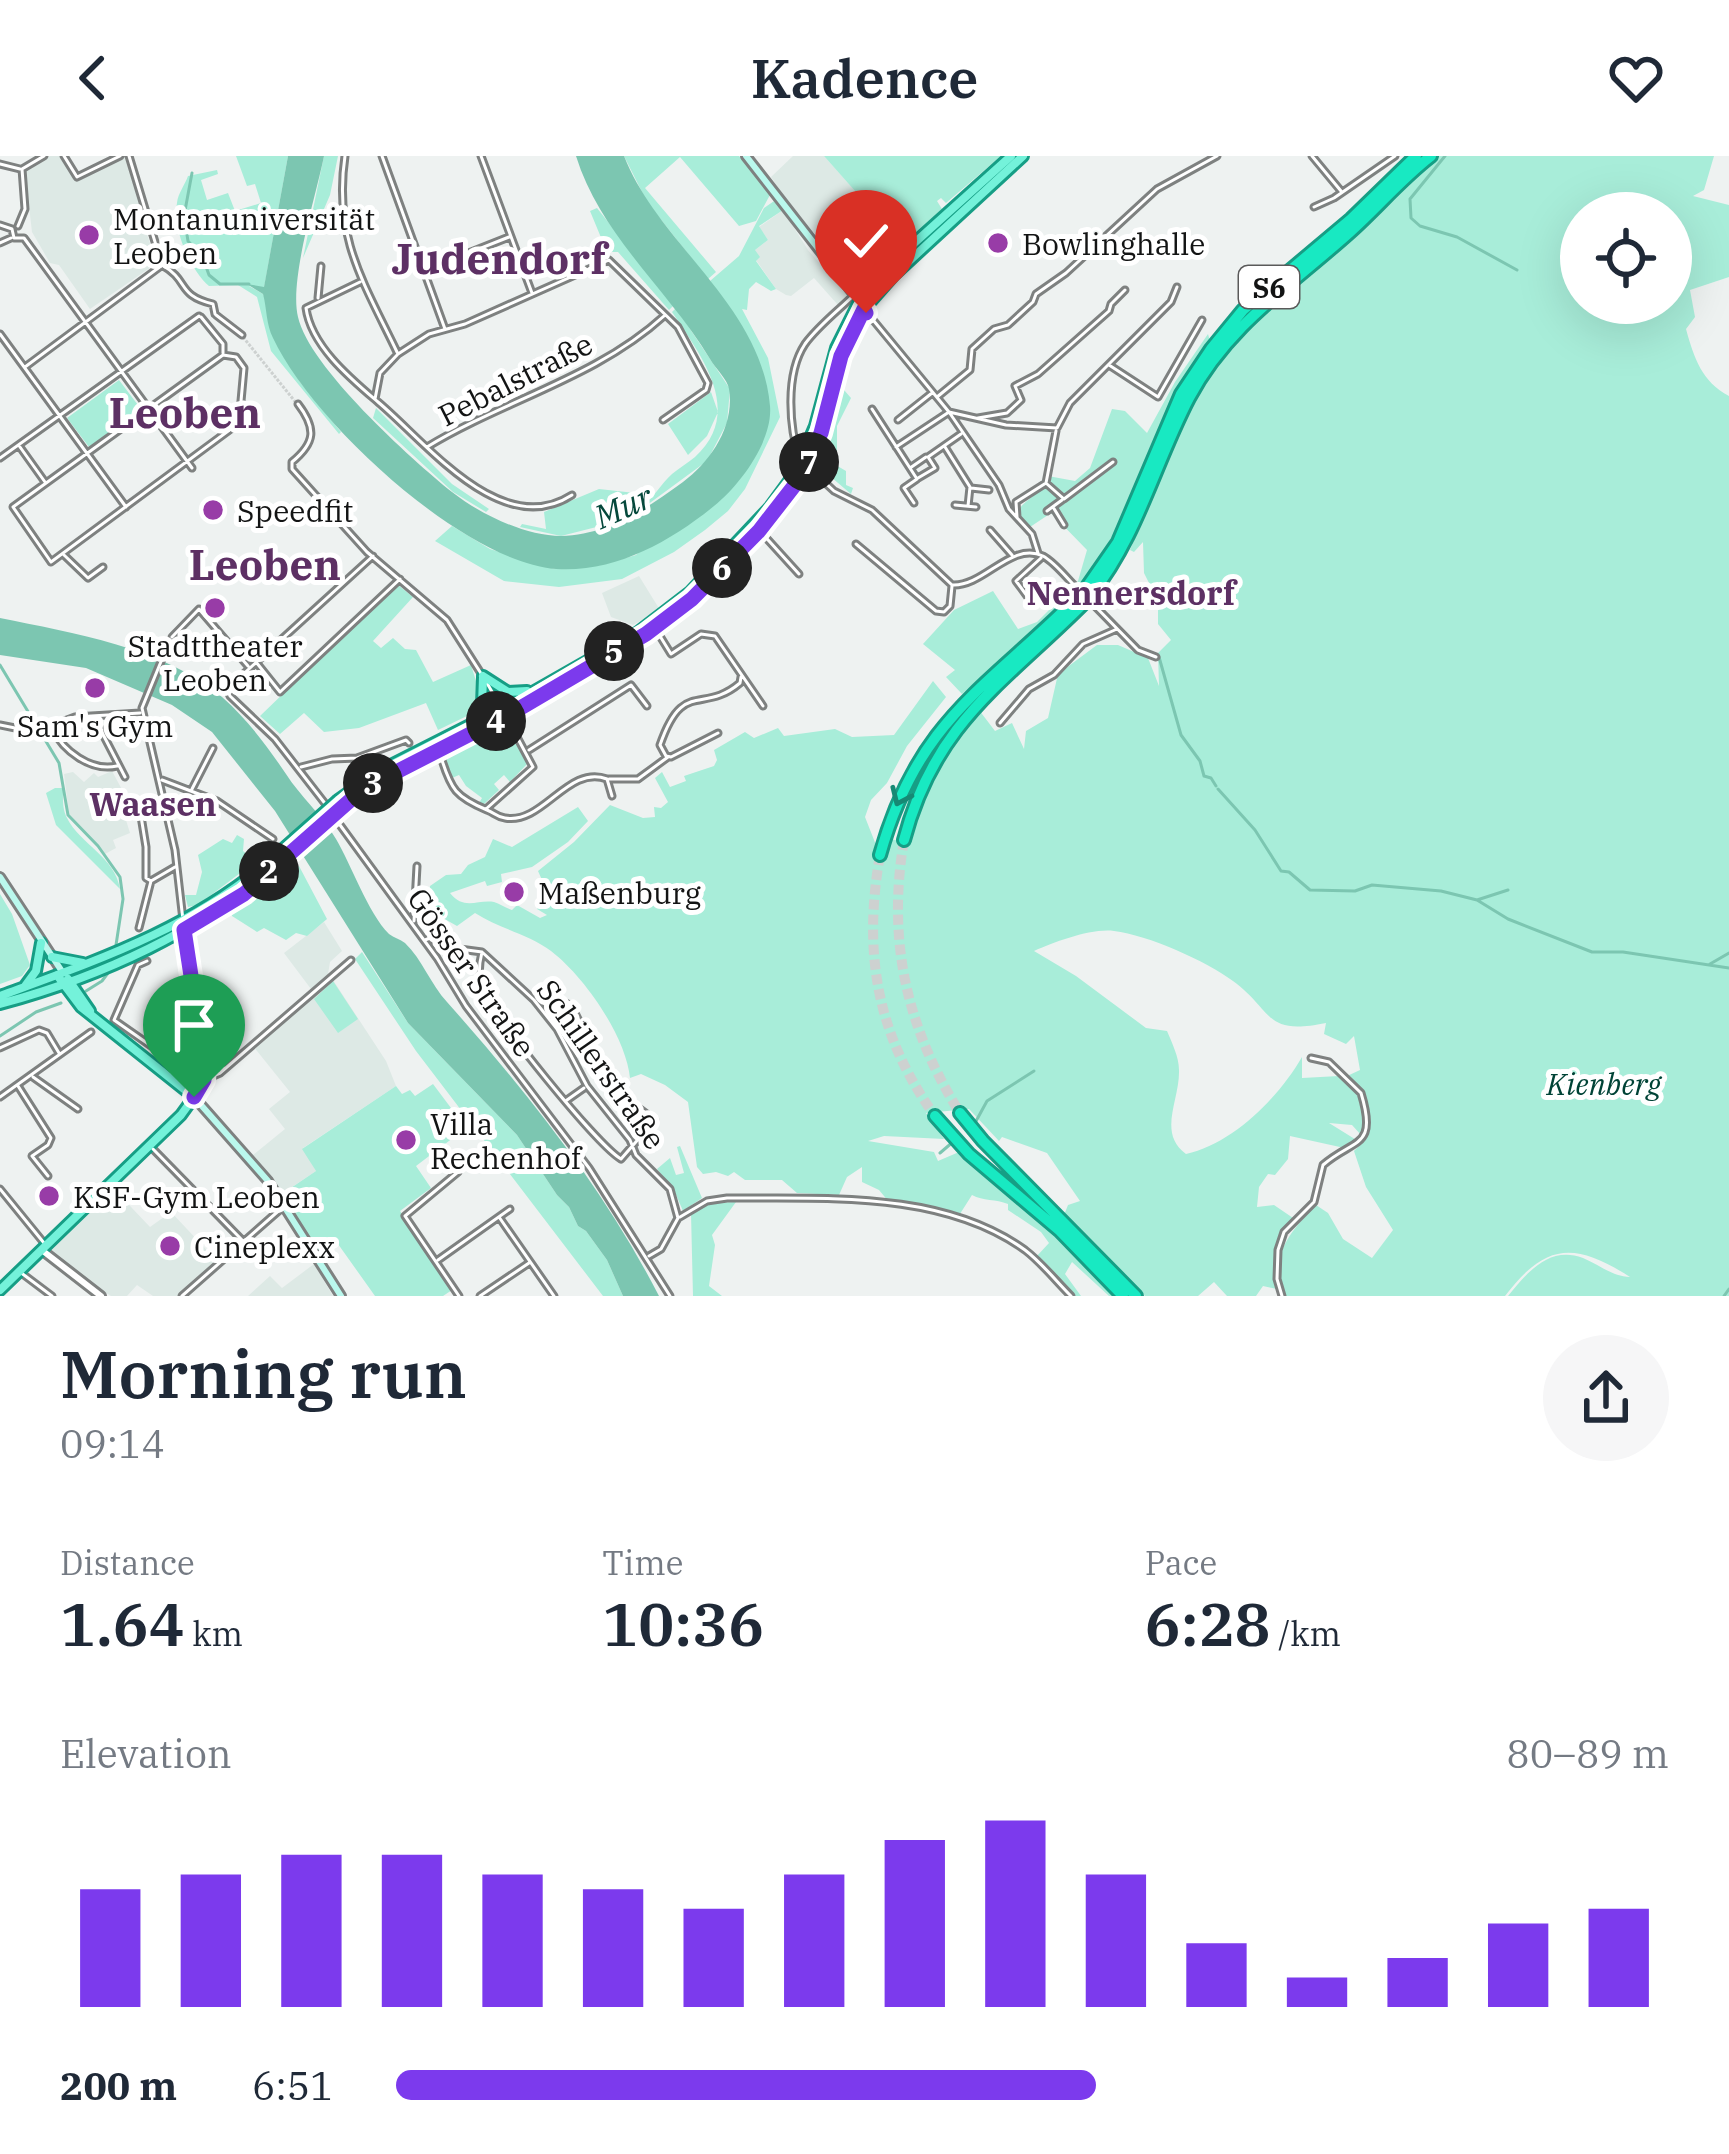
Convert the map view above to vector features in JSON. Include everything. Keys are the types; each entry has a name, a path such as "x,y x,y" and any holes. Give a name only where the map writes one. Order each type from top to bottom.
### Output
{"highway":[{"name":"S6","path":"880,855 901,792 950,716 1084,597 1118,542 1181,394 1211,349 1243,310 1352,219 1416,156"},
{"name":"S6","path":"904,840 929,772 959,723 1084,597 1126,545 1189,399 1217,354 1250,316 1431,156"},
{"path":"935,1116 959,1144 1060,1231 1123,1296"},
{"path":"966,1122 1136,1296"}],"main road":[{"path":"746,156 859,302"},
{"path":"859,302 1015,158"},
{"path":"46,950 90,968 188,924 277,859 379,771 471,722 504,712 653,622 690,592 785,501 804,464 836,348 859,302 892,265 1015,158"},
{"path":"340,802 655,628 692,599 757,528"},
{"path":"483,676 508,692 535,691"},
{"path":"471,722 482,705 483,676"},
{"path":"0,877 81,1004 168,1079 258,1168 341,1296"},
{"path":"0,1000 65,981 125,948 188,924"},
{"path":"0,1289 149,1145 191,1101 204,1076 188,924"},
{"path":"24,987 46,950"},
{"path":"81,1004 81,985 90,968"},
{"path":"0,1000 24,987 65,981"},
{"path":"35,993 81,1004"}],"street":[{"path":"0,164 22,170 44,156"},
{"path":"64,156 76,177 120,156"},
{"path":"129,156 162,266"},
{"path":"345,156 343,218 360,282 398,354"},
{"path":"382,156 445,329"},
{"path":"481,156 533,295"},
{"path":"898,420 970,370 973,350 994,329 1008,325 1036,294 1066,273 1157,189 1217,156"},
{"path":"1312,156 1342,192"},
{"path":"1314,207 1395,156"},
{"path":"0,225 18,226 25,209 22,170"},
{"path":"18,226 192,468"},
{"path":"12,229 13,237"},
{"path":"0,243 22,236"},
{"path":"423,272 511,237"},
{"path":"375,399 380,373 398,354 445,329 609,260 678,327 708,382 706,390 663,420"},
{"path":"162,266 200,304 202,318 223,344 223,355"},
{"path":"25,367 162,266"},
{"path":"318,299 321,266"},
{"path":"360,282 305,308 315,335 375,399 460,478 510,502 544,508 572,496"},
{"path":"1046,483 1048,455 1070,403 1172,302 1177,287"},
{"path":"970,419 1007,413 1021,400 1015,386 1038,374 1109,311 1125,290"},
{"path":"952,585 872,510 834,491 804,464 794,434 796,367 806,342 859,302 949,412 1042,556 1138,650 1156,657"},
{"path":"200,304 213,304 215,314 242,335"},
{"path":"0,458 121,372 215,314"},
{"name":"Pebalstraße","path":"425,448 492,410 579,374 665,314"},
{"path":"1108,364 1158,397 1202,320"},
{"path":"0,334 126,507"},
{"path":"223,355 236,357 244,368 239,423 51,562 14,507 223,355"},
{"path":"298,404 312,427 311,443 292,462 292,469 373,556 447,620 528,751 533,767 486,809"},
{"path":"872,409 917,479"},
{"path":"949,412 970,419 1057,428"},
{"path":"896,447 949,412"},
{"path":"910,468 961,434"},
{"path":"944,445 970,487 968,506"},
{"path":"20,448 46,484"},
{"path":"914,503 904,488 935,468 928,457"},
{"path":"1064,526 1050,509 1113,462"},
{"path":"1046,483 1064,499"},
{"path":"1017,518 1016,502 1046,483"},
{"path":"970,487 989,490"},
{"path":"955,505 976,507"},
{"path":"757,528 799,574"},
{"path":"990,530 1014,556"},
{"path":"856,544 936,611 948,610 952,585"},
{"path":"63,553 88,578 103,567"},
{"path":"188,924 166,805 142,713 143,698 170,639 199,609 249,667 373,556"},
{"path":"952,585 977,580 1014,556 1042,556"},
{"path":"1030,600 1016,581 1042,556"},
{"path":"254,661 280,692 400,579"},
{"path":"655,628 671,654 701,634 715,636 763,706"},
{"path":"1000,723 1028,689 1054,675 1083,644 1117,628"},
{"name":"Gösser Straße","path":"249,667 229,686 228,694 299,768 466,1006 589,1168 670,1296"},
{"path":"668,757 660,743 675,711 697,698 732,690 741,676"},
{"path":"528,751 631,685 647,706"},
{"path":"0,725 35,732 68,719 142,713"},
{"path":"94,716 125,777"},
{"path":"51,726 58,740 89,764 102,770 117,766"},
{"path":"446,754 441,757 464,802 513,818 533,811 580,780 599,776 638,779 668,757 718,733"},
{"path":"299,768 357,758 406,740 410,743"},
{"path":"192,789 213,748"},
{"path":"159,777 217,801 273,839"},
{"path":"607,779 612,796"},
{"path":"457,792 460,805"},
{"path":"139,928 149,879 140,810 166,805"},
{"path":"149,879 176,866"},
{"path":"412,923 417,866"},
{"path":"424,940 482,952 480,984 492,1008 566,1101 621,1159 657,1122 614,1089 580,1016 566,1004 549,1018"},
{"name":"Schillerstraße","path":"482,952 549,1018 587,1087 639,1159 670,1189 678,1218"},
{"path":"204,1076 226,1068 351,960"},
{"path":"147,961 137,965 114,1020 177,1064 168,1079"},
{"path":"0,1048 39,1030 47,1033 61,1056"},
{"path":"0,1096 91,1032"},
{"path":"1282,1296 1276,1279 1284,1232 1313,1204 1323,1165 1358,1145 1365,1128 1361,1093 1329,1062 1312,1058"},
{"path":"31,1076 78,1109"},
{"path":"18,1086 51,1138 32,1156 48,1176"},
{"path":"566,1101 587,1087"},
{"path":"596,1099 614,1089"},
{"path":"149,1145 244,1242"},
{"path":"447,1296 457,1293 406,1216 458,1172"},
{"path":"0,1189 44,1248 101,1296"},
{"path":"647,1257 662,1249 678,1218 707,1201 871,1201 927,1209 1004,1237 1028,1253 1071,1296"},
{"path":"182,1296 285,1207"},
{"path":"437,1262 510,1209"},
{"path":"499,1216 554,1296"},
{"path":"481,1296 530,1262"},
{"path":"19,1271 52,1296"}],"shaded area":[{"name":"Montanuniversität Leoben","path":"50,156 62,156 77,179 126,156 157,263 90,309 59,265 50,263 32,232 25,171"},
{"path":"288,156 324,156 297,282 298,317 306,338 364,411 463,500 489,516 533,532 561,536 595,531 641,510 683,482 703,464 724,429 730,403 726,382 618,237 576,156 624,156 660,218 748,336 763,370 770,406 766,433 753,461 724,497 679,532 640,553 599,566 556,569 519,560 436,514 394,482 320,408 273,338 263,294 247,284 264,287"},
{"path":"793,156 824,156 876,214 833,262 818,245 821,239 813,232 809,235 771,177"},
{"path":"783,210 808,250 847,295 838,305 814,278 786,295 776,289 756,260 755,250 768,240 759,227"},
{"path":"639,576 660,610 633,625 611,617 602,593"},
{"path":"0,618 145,654 199,680 240,715 330,830 381,925 411,949 441,995 563,1143 659,1296 623,1296 607,1260 578,1226 517,1135 408,1023 275,811 212,732 172,705 86,668 0,655"},
{"path":"112,771 134,812 125,817 130,833 113,840 116,848 105,854 69,814 64,774 73,772 84,782 94,773 98,777"},
{"path":"324,922 342,951 330,962 328,974 311,989 284,953"},
{"path":"331,977 386,1061 396,1086 303,1148 316,1171 283,1193 253,1155 285,1129 269,1109 290,1092 253,1046"},
{"path":"113,1188 150,1227 171,1212 218,1262 180,1296 153,1296 137,1285 127,1296 111,1296 52,1257 47,1251"},
{"path":"314,1264 333,1296 248,1296 270,1276 282,1288"}],"green space":[{"path":"236,156 288,156 264,288 249,286 263,294 300,382 339,434 271,351 257,297 238,285 209,286 184,248 176,213 188,176 217,170 218,174 201,180 207,200 228,193 235,211 261,203 255,184 247,186"},
{"path":"324,156 338,156 330,195 303,258"},
{"path":"624,156 739,156 771,193 756,221 739,226 680,157 645,188 716,272 708,279 647,202"},
{"path":"824,156 1001,156 946,203 941,198 937,201 942,209 903,245"},
{"name":"Kienberg","path":"1434,156 1714,156 1704,190 1693,196 1729,205 1729,277 1692,289 1692,192 1560,192 1560,324 1690,324 1686,329 1700,368 1729,396 1729,1296 1508,1296 1540,1264 1560,1255 1583,1258 1630,1277 1593,1258 1562,1253 1548,1257 1534,1265 1505,1296 1284,1296 1280,1257 1290,1235 1316,1205 1328,1213 1343,1239 1372,1258 1393,1230 1366,1187 1354,1151 1363,1139 1367,1120 1365,1098 1345,1077 1360,1070 1354,1036 1346,1044 1324,1034 1326,1023 1280,1023 1208,965 1128,933 1105,931 1073,936 1034,951 1146,1028 1167,1031 1179,1070 1171,1126 1177,1146 1186,1154 1221,1140 1253,1117 1302,1057 1302,1078 1339,1076 1363,1099 1362,1136 1352,1125 1329,1123 1358,1141 1349,1149 1290,1136 1288,1159 1259,1187 1257,1207 1274,1205 1296,1220 1283,1234 1277,1252 1277,1289 1263,1286 1256,1296 1227,1296 1214,1282 1198,1296 1145,1296 1064,1215 1068,1205 1080,1201 1047,1153 1002,1137 999,1141 969,1109 926,1113 944,1139 884,1136 868,1141 934,1152 938,1161 959,1152 1063,1241 1117,1296 1109,1296 1072,1262 1065,1274 1081,1296 1073,1296 1036,1257 1049,1243 1041,1232 1003,1202 972,1195 958,1217 889,1202 879,1190 862,1182 862,1167 847,1177 839,1195 797,1193 782,1180 745,1180 734,1172 728,1176 703,1174 697,1167 688,1102 641,1074 630,1078 612,1027 564,962 543,945 475,913 457,926 441,917 428,898 430,886 446,875 461,874 485,857 493,839 512,847 578,807 588,821 532,867 501,874 502,882 487,886 485,881 450,893 466,903 494,902 512,910 517,905 540,918 547,915 537,909 547,891 538,871 610,805 643,818 655,817 654,807 668,802 655,778 662,772 670,787 686,781 684,776 714,766 714,750 745,732 754,738 778,728 784,736 835,729 852,737 894,735 933,681 946,697 907,746 865,817 876,845 873,856 886,859 891,839 907,843 936,772 979,710 995,731 1012,723 1024,749 1026,731 1048,718 1058,674 1097,645 1118,645 1148,658 1159,686 1158,653 1171,640 1158,624 1158,601 1144,573 1143,542 1134,552 1130,550 1198,389 1235,337"},
{"path":"777,199 783,210 759,226 768,240 755,250 760,257 756,261 776,289 756,282 749,289 747,310 742,309 768,358 780,417 745,489 728,511 674,552 622,579 559,587 504,581 435,541 452,526 490,549 555,569 601,565 636,555 770,409 748,341 710,281 739,256 764,208"},
{"path":"597,208 674,305 669,310 618,252 607,252 590,211"},
{"path":"676,308 730,389 727,423 707,461 628,519 561,536 520,527 546,529 544,512 599,489 644,494 646,503 710,439 717,421 713,384 672,312"},
{"path":"1208,334 1210,341 1183,380 1130,506 1085,582 962,694 946,677 955,670 923,644 954,610 993,591 1018,629 1037,622 1078,581 1087,550 1051,513 1030,527 1017,513 1048,476 1075,481 1090,468 1112,409 1125,411 1147,433"},
{"path":"119,380 141,409 89,447 67,418"},
{"path":"844,390 851,398 837,426 837,453 829,461 846,471 851,494 818,466"},
{"path":"711,392 718,412 707,436 688,455 668,424"},
{"path":"376,408 452,484 489,509 486,512 453,492 373,418"},
{"path":"397,584 413,597 373,641 381,648 393,638 405,649 416,650 433,682 471,665 480,694 469,715 438,730 426,703 359,728 324,732 304,713 280,734 260,716"},
{"path":"505,724 528,763 510,782 504,775 494,784 499,790 483,805 459,775 452,778 448,750"},
{"path":"63,788 67,818 111,868 120,889 56,825 46,793"},
{"path":"237,835 244,839 243,851 256,861 198,905 188,907 185,895 196,895 202,872 198,855 223,839 232,843"},
{"path":"288,861 293,868 299,866 327,919 307,936 296,933 286,940 264,928 257,932 232,916 231,908"},
{"path":"0,894 30,965 22,976 0,984"},
{"path":"362,952 408,1023 517,1135 578,1226 607,1260 623,1296 603,1296 416,1051 355,959"},
{"path":"333,981 358,1019 338,1033 314,999"},
{"path":"433,1084 466,1128 416,1166 431,1188 400,1211 452,1290 443,1296 375,1296 338,1244 317,1257 279,1196 316,1171 302,1149 396,1086 402,1094 410,1090 415,1096"},
{"path":"680,1146 702,1198 683,1211 657,1169 670,1158 676,1175 684,1173"},
{"path":"736,1202 712,1235 709,1286 722,1296 693,1296 691,1213 706,1203"}],"waterway":[{"path":"1445,156 1410,199 1411,218 1517,270"},
{"path":"192,173 184,216 188,241 220,284 249,284"},
{"path":"1159,657 1181,735 1200,761 1204,776 1216,786"},
{"path":"0,665 59,763 68,815 120,877 123,899 116,945"},
{"path":"1218,789 1255,830 1281,871 1310,890 1355,891 1372,885 1441,891 1477,900 1508,919 1592,952 1729,968"},
{"path":"1477,900 1508,890"},
{"path":"1710,964 1729,953"},
{"path":"86,991 111,969"},
{"path":"0,1036 36,1012 61,1003"},
{"path":"975,1123 987,1101 1034,1071"},
{"path":"940,1153 954,1141"},
{"path":"1724,1296 1729,1289"}],"tunnel":[{"path":"243,337 297,404"},
{"path":"904,840 898,913 905,982 926,1048 960,1113"},
{"path":"880,855 873,925 879,991 899,1054 935,1116"}],"place":[{"name":"Montanuniversität Leoben","path":"89,235"},
{"name":"Bowlinghalle","path":"998,243"},
{"name":"Speedfit","path":"213,510"},
{"name":"Stadttheater Leoben","path":"215,608"},
{"name":"Sam's Gym","path":"95,688"},
{"name":"Maßenburg","path":"514,892"},
{"name":"Villa Rechenhof","path":"406,1140"},
{"name":"KSF-Gym Leoben","path":"49,1196"},
{"name":"Cineplexx","path":"170,1246"}],"district":[{"name":"Judendorf","path":"499,258"},
{"name":"Leoben","path":"185,412"},
{"name":"Leoben","path":"265,564"},
{"name":"Nennersdorf","path":"1131,592"},
{"name":"Waasen","path":"153,803"}],"route":[{"path":"194,1097 205,1067 184,930 244,894 363,789 517,710 646,634 692,599 759,531 801,477 821,433 846,342 864,309 866,313"}],"water label":[{"name":"Mur","path":"623,506"}]}
